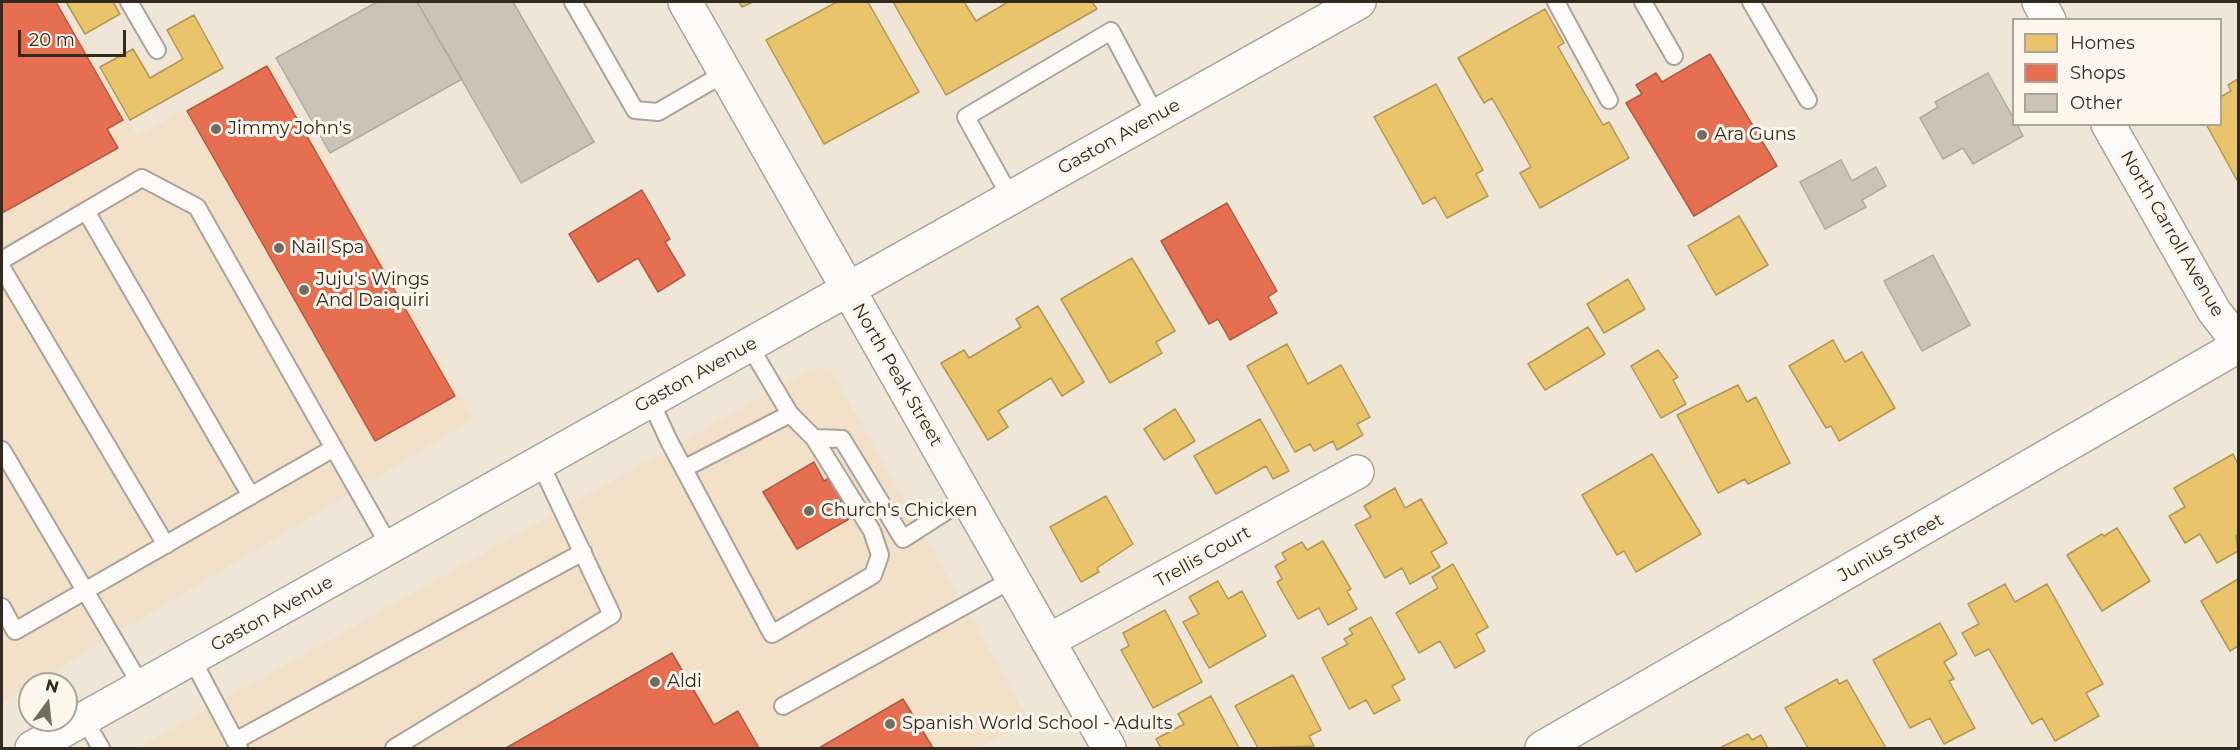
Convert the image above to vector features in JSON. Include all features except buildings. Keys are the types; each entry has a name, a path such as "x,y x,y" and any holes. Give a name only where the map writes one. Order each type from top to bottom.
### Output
{"main road":[{"name":"North Peak Street","path":"685,2 1109,748"},
{"name":"Gaston Avenue","path":"32,748 1359,2"},
{"path":"2039,2 2048,18"},
{"name":"North Carroll Avenue","path":"2109,126 2214,311 2238,342"},
{"name":"Junius Street","path":"1542,748 2238,346"},
{"name":"Trellis Court","path":"1048,641 1357,472"}],"lane":[{"path":"129,2 157,50"},
{"path":"573,2 636,110 658,112 725,73"},
{"path":"1556,2 1609,99"},
{"path":"1643,2 1674,56"},
{"path":"1751,2 1808,100"},
{"path":"1011,198 966,117 1111,31 1156,116"},
{"path":"2,260 142,178 197,207 390,547"},
{"path":"86,211 252,496"},
{"path":"2,268 166,544"},
{"path":"650,400 772,634 873,575 880,555 872,531 814,438 790,414 749,345"},
{"path":"685,468 790,414"},
{"path":"814,438 842,439 903,539 967,498"},
{"path":"2,607 15,631 334,448"},
{"path":"2,450 142,687"},
{"path":"394,748 612,615 540,463"},
{"path":"192,659 237,745 583,552"},
{"path":"783,706 1012,579"},
{"path":"84,719 101,748"}],"shaded area":[{"path":"2,2 60,2 137,136 269,62 473,419 52,672 18,672 18,692 2,702"},
{"path":"815,367 830,369 1029,720 979,748 138,748"}],"place":[{"name":"Jimmy John's","path":"216,129"},
{"name":"Ara Guns","path":"1702,135"},
{"name":"Nail Spa","path":"279,248"},
{"name":"Juju's Wings And Daiquiri","path":"304,290"},
{"name":"Church's Chicken","path":"809,511"},
{"name":"Aldi","path":"655,682"},
{"name":"Spanish World School - Adults","path":"890,724"}]}
